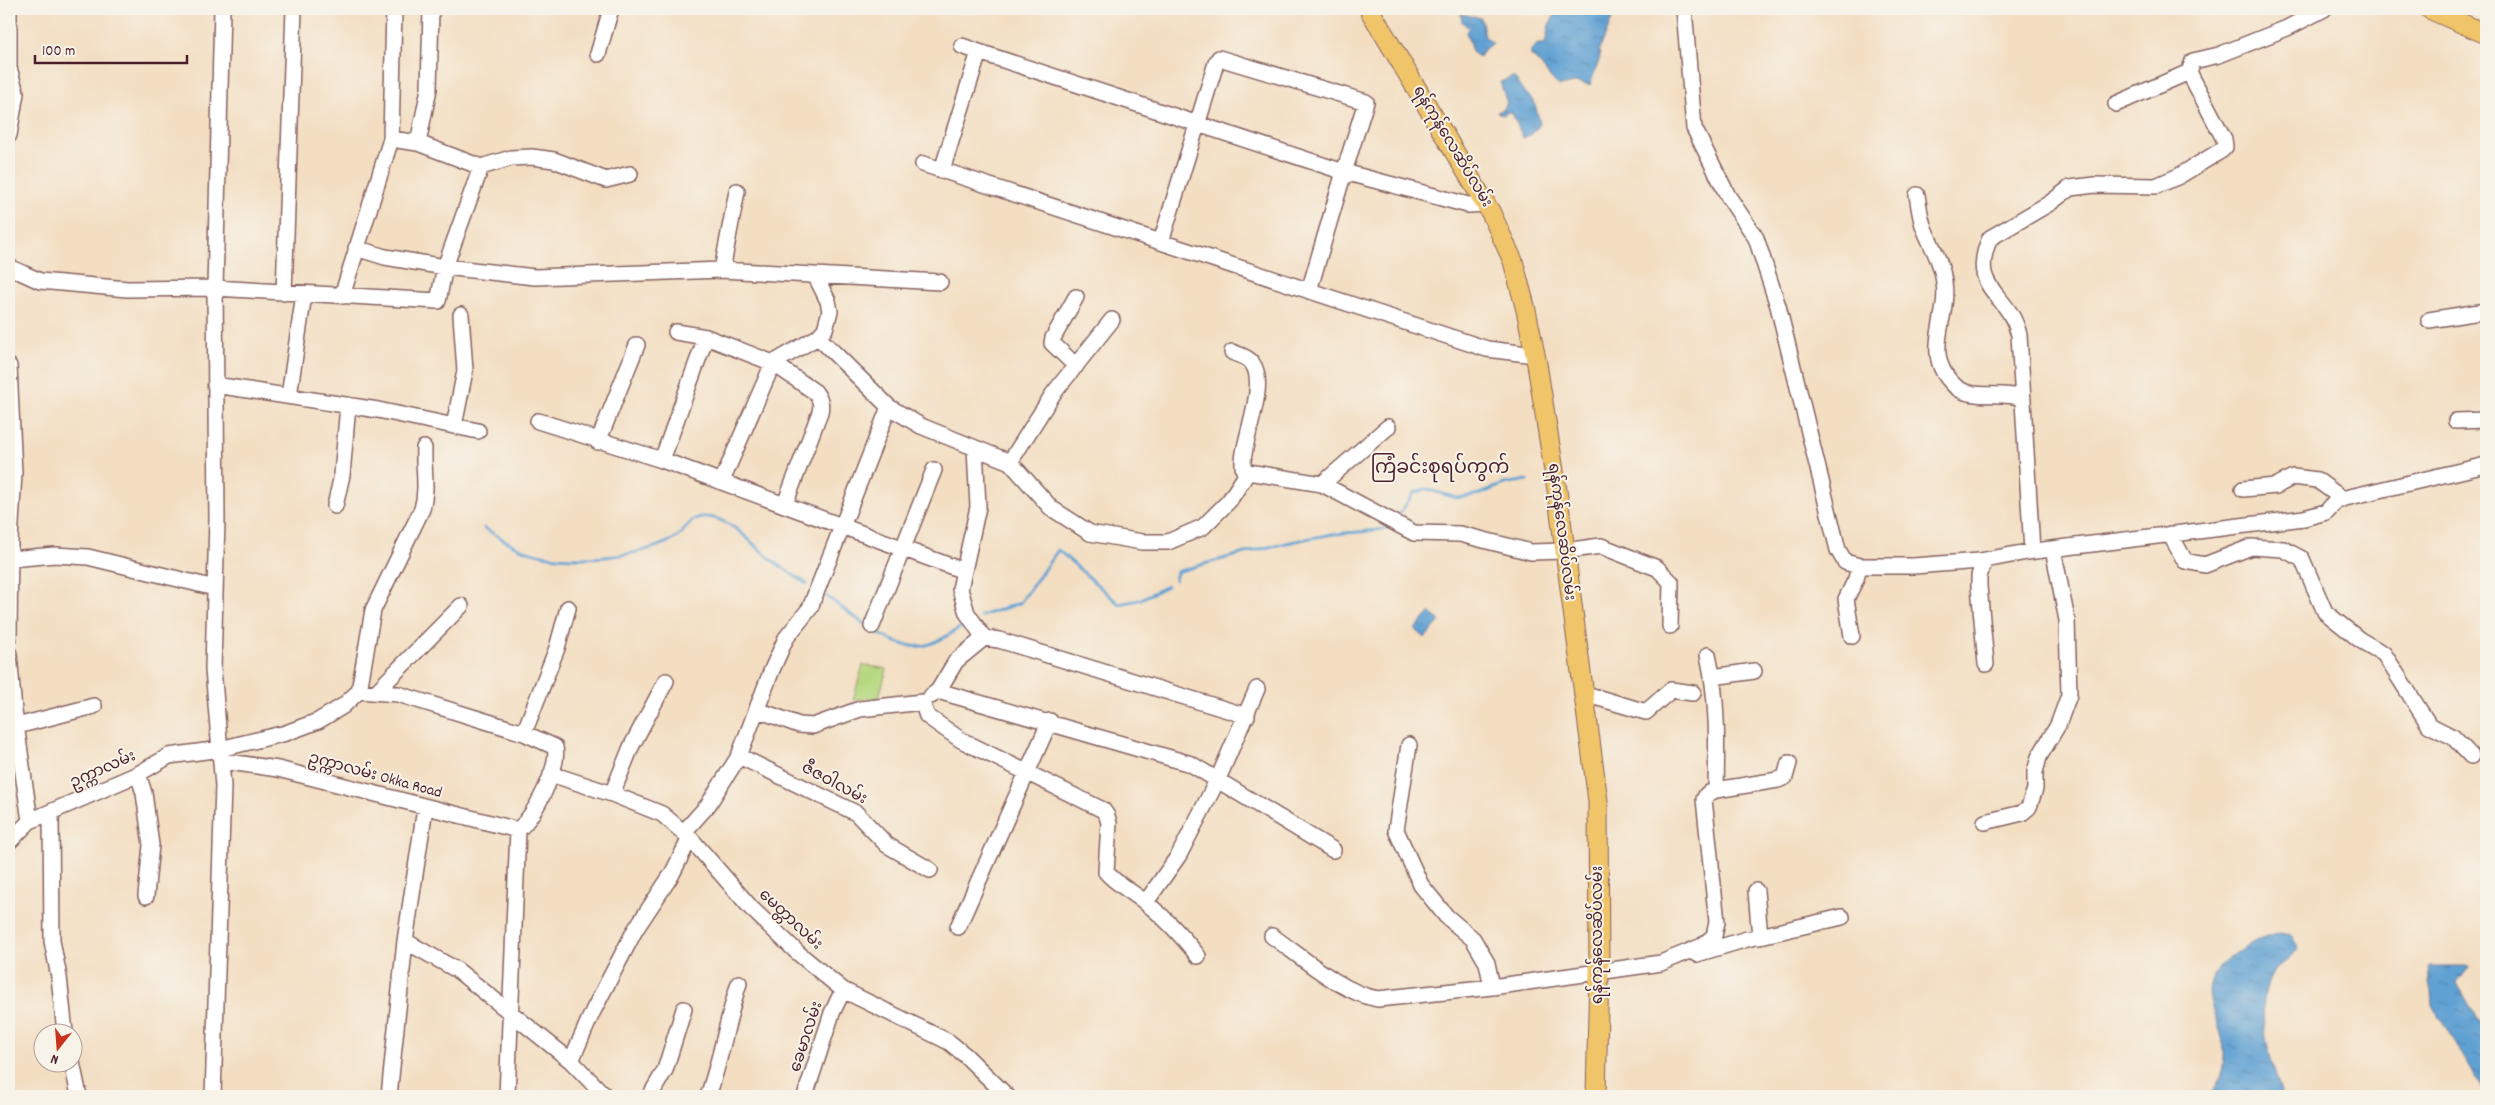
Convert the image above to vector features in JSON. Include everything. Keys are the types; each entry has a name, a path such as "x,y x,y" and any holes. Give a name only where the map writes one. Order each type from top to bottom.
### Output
{"main road":[{"name":"ရန်ကုန်လေဆိပ်လမ်း","path":"1368,9 1486,204 1513,261 1535,355 1557,490 1582,693 1598,801 1599,972 1596,1096"},
{"path":"2429,9 2486,34"}],"street":[{"path":"9,9 9,68 16,93 9,136"},
{"path":"213,1096 221,754 213,669 217,518 216,288 222,9"},
{"path":"284,292 294,9"},
{"path":"342,296 390,139 394,9"},
{"path":"418,143 429,89 431,9"},
{"path":"598,54 611,9"},
{"path":"1684,9 1694,128 1728,196 1756,238 1778,306 1838,550 1845,562 1859,566 1913,566 1985,560 2053,548 2304,518 2326,512 2337,500 2486,464"},
{"path":"2032,551 2022,398 2022,363 2017,326 2013,315 1984,280 1983,272 1990,238 2070,188 2095,185 2156,186 2179,176 2222,150 2225,146 2224,139 2190,72 2193,62 2219,55 2287,28 2324,9"},
{"path":"962,46 1344,172 1468,205 1486,204"},
{"path":"942,170 979,52"},
{"path":"1160,242 1219,58 1366,102 1309,291"},
{"path":"2116,104 2190,72"},
{"path":"390,139 418,143 481,167 511,158 532,157 554,160 606,180 630,174"},
{"path":"923,164 1487,349 1535,355"},
{"path":"9,267 40,281 127,289 216,288 438,301 445,267 481,167"},
{"path":"722,270 737,191"},
{"path":"1917,195 1924,227 1940,263 1944,281 1946,300 1938,334 1937,352 1942,367 1956,388 1971,393 2012,394 2022,398"},
{"path":"356,248 385,257 445,267 535,277 722,270 816,277 940,282"},
{"path":"722,481 772,362 818,337 824,329 830,312 828,301 816,277"},
{"path":"289,396 304,294"},
{"path":"1076,297 1052,343 1076,366"},
{"path":"2429,320 2486,311"},
{"path":"454,426 465,371 461,315"},
{"path":"1010,462 1053,394 1112,320"},
{"path":"676,332 706,337 772,362 815,392 821,402 784,504"},
{"path":"662,460 706,337"},
{"path":"818,337 889,407 921,426 1010,462 1051,508 1090,534 1142,542 1168,542 1203,527 1230,501 1245,473 1243,463 1255,409 1256,372 1254,364 1248,358 1232,352"},
{"path":"598,442 637,345"},
{"path":"9,366 14,473 9,637"},
{"path":"215,385 348,405 478,431"},
{"path":"335,506 342,475 348,405"},
{"path":"571,1061 593,1011 635,930 672,874 687,835 739,756 786,638 810,608 840,526 889,407"},
{"path":"2456,420 2486,420"},
{"path":"538,421 722,481 964,571"},
{"path":"1322,484 1388,427"},
{"path":"221,754 318,721 343,706 359,690 373,610 414,527 426,492 423,473 424,448"},
{"path":"975,448 978,507 960,589 966,613 984,638 999,640 1247,716"},
{"path":"872,626 934,470"},
{"path":"1245,473 1322,484 1421,535 1460,534 1531,552 1564,551 1601,546 1657,568 1671,582 1670,626"},
{"path":"2243,489 2276,486 2293,477 2317,480 2343,499"},
{"path":"2170,534 2185,561 2205,565 2251,547 2283,549 2302,560 2326,612 2360,640 2384,654 2428,725 2453,737 2471,756"},
{"path":"1986,822 2022,813 2029,807 2035,789 2035,772 2039,757 2058,725 2069,695 2067,620 2053,548"},
{"path":"10,559 55,555 88,557 214,588"},
{"path":"1985,560 1979,576 1978,586 1986,664"},
{"path":"1852,636 1846,599 1856,579 1859,566"},
{"path":"376,692 461,606"},
{"path":"524,733 557,648 568,608"},
{"path":"758,710 798,725 813,726 860,709 922,702 938,691 956,661 984,638"},
{"path":"9,654 30,821"},
{"path":"1708,655 1713,677 1718,738 1716,790"},
{"path":"1713,677 1754,671"},
{"path":"612,794 631,746 666,682"},
{"path":"1146,902 1179,855 1218,779 1247,716 1257,689"},
{"path":"359,690 398,694 524,733 555,747 557,754 551,774 527,822 518,830 512,1015 507,1096"},
{"path":"1582,693 1646,712 1671,690 1693,693"},
{"path":"938,691 1050,721 1191,764 1333,850"},
{"path":"922,702 927,716 961,740 1103,810 1107,816 1108,823 1106,872 1112,879 1146,902 1175,927 1198,956"},
{"path":"17,726 94,706"},
{"path":"958,927 1050,721"},
{"path":"1409,745 1396,830 1421,885 1446,916 1473,939 1487,963 1492,987"},
{"name":"ဥက္ကာလမ်း","path":"9,842 30,821 138,774 169,756 221,754"},
{"name":"ဥက္ကာလမ်း Okka Road","path":"221,754 518,830"},
{"name":"ဇီဇဝါလမ်း","path":"739,756 856,813 887,845 930,870"},
{"path":"1272,936 1363,996 1378,999 1492,987 1661,963 1676,958 1702,946 1714,936 1717,922 1704,799 1707,794 1716,790 1778,780 1785,777 1789,763"},
{"path":"138,774 144,793 151,845 146,896"},
{"name":"မေတ္တာလမ်း","path":"551,774 612,794 662,814 687,835 751,908 798,953 842,990 949,1042 965,1055 1006,1096"},
{"path":"389,1096 405,940 426,808"},
{"path":"51,812 52,941 60,977 64,1022"},
{"path":"1756,891 1760,938"},
{"path":"1676,958 1683,958 1842,917"},
{"path":"405,940 457,970 571,1061 605,1096"},
{"path":"708,1096 716,1073 727,1022 739,983"},
{"name":"ခေမာလမ်း","path":"805,1096 832,1013 842,990"},
{"path":"650,1096 665,1070 684,1009"},
{"path":"74,1072 79,1096"}],"green space":[{"path":"863,665 887,669 879,697 853,700"}],"water":[{"path":"1558,9 1616,9 1599,51 1600,58 1590,85 1578,82 1560,86 1531,56 1531,50 1538,44 1545,44 1549,25"},
{"path":"1461,14 1481,18 1485,37 1493,43 1483,50 1479,57 1472,52 1466,32 1469,28 1462,22"},
{"path":"1512,77 1516,79 1533,101 1540,124 1532,134 1523,138 1511,111 1503,115 1497,112 1504,109 1507,103 1500,82"},
{"path":"1430,613 1440,621 1425,638 1415,629"},
{"path":"2280,933 2291,935 2298,947 2292,956 2276,969 2270,978 2265,992 2263,1007 2269,1053 2282,1096 2209,1096 2220,1078 2224,1058 2220,1030 2211,1005 2209,993 2211,981 2218,969 2243,948"},
{"path":"2429,966 2470,966 2457,983 2486,1034 2486,1082 2483,1089 2432,1005"}],"waterway":[{"path":"1397,517 1414,493 1426,489 1457,498 1480,494 1504,484 1528,480"},
{"path":"484,528 513,545 534,553 574,558 596,558 618,556 657,546 674,539 696,519 706,517 725,522 733,527 772,560 807,584"},
{"path":"1175,580 1177,572 1270,547 1322,536 1388,528"},
{"path":"981,616 1020,603 1058,550 1119,604 1139,600 1167,586"},
{"path":"826,596 868,627"},
{"path":"873,630 900,644 922,646 942,639 967,623"}],"district":[{"name":"ကြံခင်းစုရပ်ကွက်","path":"1440,469"}]}
